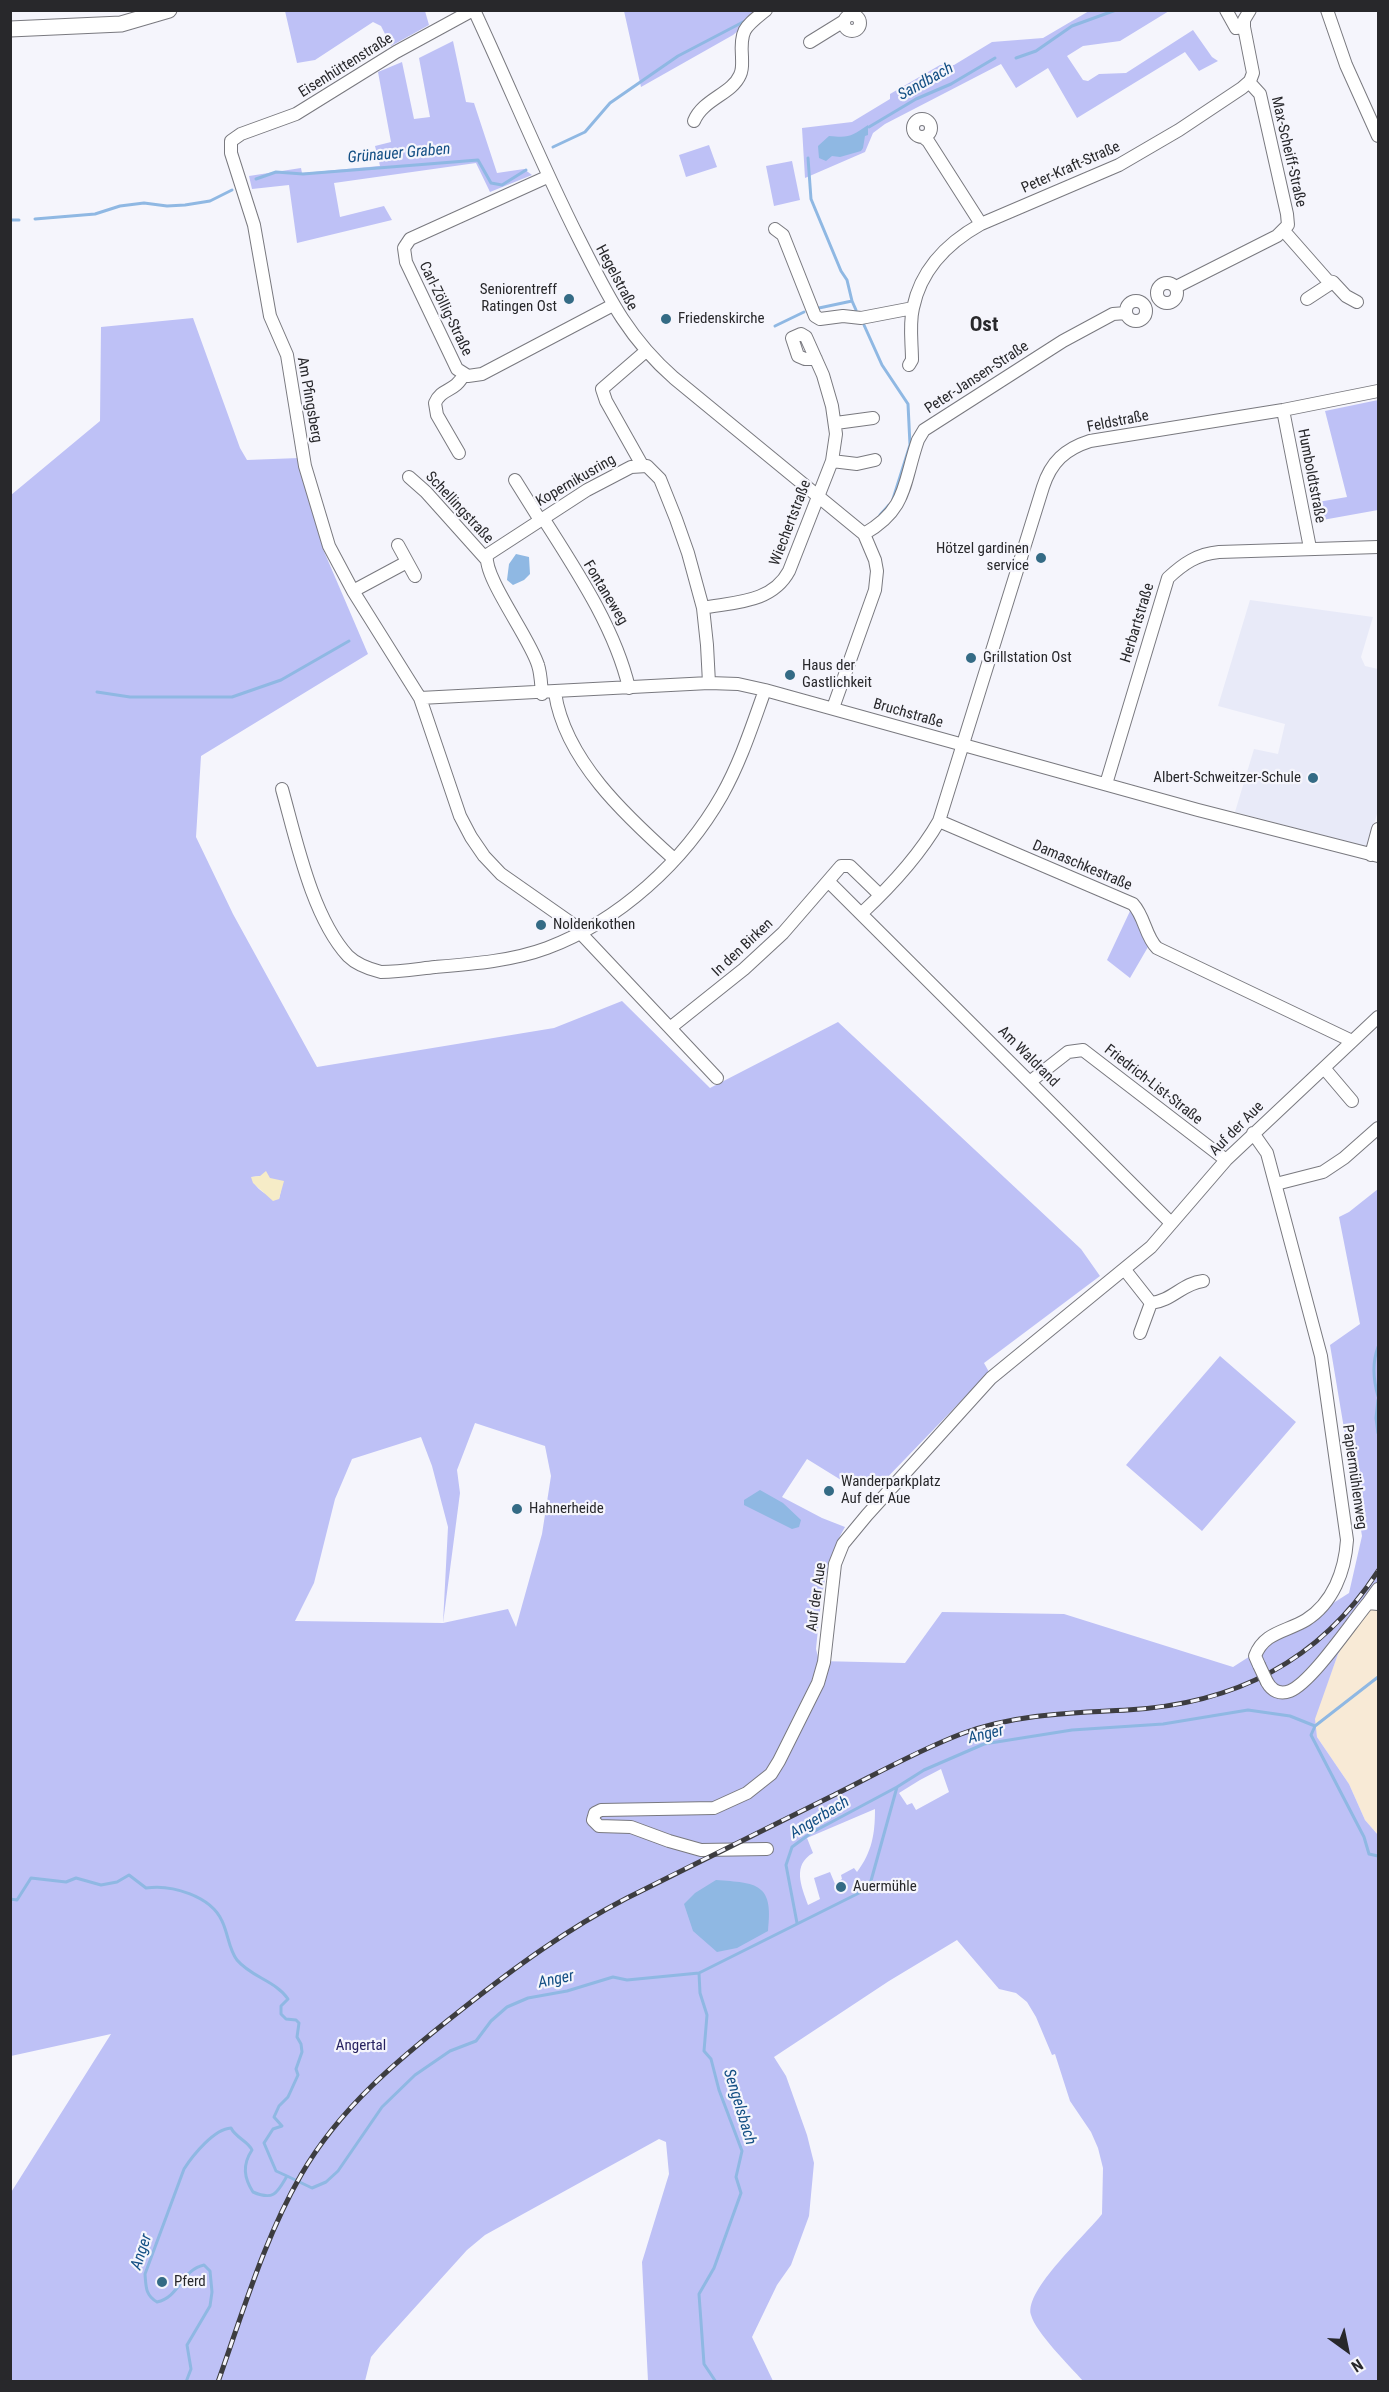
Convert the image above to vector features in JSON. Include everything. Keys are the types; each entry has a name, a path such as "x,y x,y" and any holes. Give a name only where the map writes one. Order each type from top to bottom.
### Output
{"main road":[{"path":"15,29 121,24 169,10"}],"street":[{"path":"694,121 697,114 711,100 740,76 741,39 746,27 766,10"},
{"path":"1226,10 1236,28 1244,27"},
{"path":"1249,82 1253,73 1244,20 1250,10"},
{"path":"1327,10 1343,58 1378,136"},
{"name":"Eisenhüttenstraße","path":"231,141 241,134 296,114 396,52 477,11"},
{"name":"Hegelstraße","path":"477,11 547,177 626,326 645,351 674,378 818,494"},
{"path":"810,42 847,15"},
{"name":"Peter-Kraft-Straße","path":"909,365 912,360 913,308 928,269 961,235 981,224 1119,165 1179,130 1249,82"},
{"name":"Max-Scheiff-Straße","path":"1249,82 1260,94 1287,214 1288,225 1284,231"},
{"path":"923,137 928,141 981,224"},
{"name":"Am Pfingsberg","path":"231,141 231,153 254,225 270,316 287,355 305,466 329,546 353,591 420,698 460,816 471,837 484,856 501,874 561,915 580,932"},
{"name":"Carl-Zöllig-Straße","path":"547,177 410,239 404,248 406,262 457,369 472,376 482,374 613,305"},
{"path":"775,229 783,235 812,313 820,319 843,316 861,318 913,308"},
{"path":"1284,231 1328,281 1333,282 1346,296 1357,302"},
{"name":"Peter-Jansen-Straße","path":"864,534 887,519 897,508 918,440 924,430 1063,341 1113,314 1126,313 1132,301 1173,302 1178,294 1176,287 1284,231"},
{"path":"1307,299 1333,282"},
{"path":"645,351 602,389 606,401 642,465 651,469 660,479 676,519 703,608 709,683"},
{"name":"Wiechertstraße","path":"703,608 762,597 781,584 789,571 832,461 836,423 829,391 816,359"},
{"path":"459,453 437,415 435,403 440,394 459,384 464,374"},
{"name":"Feldstraße","path":"962,745 1047,476 1052,465 1063,454 1074,446 1090,441 1283,410 1378,391"},
{"name":"Humboldtstraße","path":"1283,410 1310,548"},
{"path":"836,423 873,418"},
{"path":"832,461 857,464 875,460"},
{"name":"Kopernikusring","path":"486,560 492,551 587,490 631,467 642,465"},
{"name":"Schellingstraße","path":"409,477 426,492 486,560"},
{"name":"Fontaneweg","path":"515,480 614,639 623,661 629,688"},
{"path":"818,494 864,534 873,550 877,580 833,708"},
{"path":"398,545 416,576"},
{"name":"Herbartstraße","path":"1106,784 1168,578 1187,561 1208,553 1378,547"},
{"path":"486,560 495,584 521,628 538,666 542,693"},
{"path":"353,591 407,562"},
{"name":"Bruchstraße","path":"420,698 555,693 709,683 738,684 1375,855"},
{"path":"282,789 303,864 319,908 349,957 368,969 381,972 512,958 547,948 580,932 642,891 674,859 701,828 722,796 747,745 765,690"},
{"path":"555,693 570,734 597,781 624,814 674,859"},
{"path":"829,882 862,913 880,896 917,855 939,821 962,745"},
{"name":"Damaschkestraße","path":"939,821 1133,904 1142,915 1149,938 1157,948 1352,1041"},
{"path":"1375,855 1378,829"},
{"name":"In den Birken","path":"670,1028 744,969 783,933 839,869 846,865 880,896"},
{"name":"Am Waldrand","path":"862,913 1171,1223"},
{"path":"580,932 717,1078"},
{"name":"Auf der Aue","path":"767,1849 701,1850 631,1827 599,1826 593,1822 593,1816 601,1810 714,1808 747,1793 771,1774 818,1683 824,1662 835,1564 843,1544 991,1378 1151,1247 1252,1133 1378,1017"},
{"name":"Friedrich-List-Straße","path":"1031,1081 1068,1052 1083,1050 1226,1160"},
{"path":"1324,1068 1352,1101"},
{"path":"1276,1184 1323,1172 1344,1158 1378,1128"},
{"name":"Papiermühlenweg","path":"1252,1133 1264,1148 1276,1184 1321,1356 1347,1540 1344,1568 1322,1607 1307,1619 1267,1637 1259,1646 1255,1656 1267,1682 1274,1691 1280,1693 1290,1691 1300,1684 1373,1604 1378,1589"},
{"path":"1125,1270 1151,1303"},
{"path":"1151,1303 1162,1302 1193,1282 1203,1281"},
{"path":"1140,1333 1151,1303"}],"shaded area":[{"path":"868,125 868,135 865,136 861,151 840,157 832,156 826,161 819,158 818,146 829,136 850,135"},
{"path":"516,554 529,557 530,574 513,585 507,580 509,564"},
{"path":"1250,600 1373,617 1361,657 1365,666 1378,669 1378,810 1368,847 1235,812 1254,749 1278,754 1285,724 1218,706"},
{"path":"760,1490 783,1503 801,1520 799,1527 792,1529 744,1505 744,1500"},
{"path":"1378,1587 1378,1835 1365,1820 1349,1784 1317,1737 1314,1719 1338,1654"},
{"path":"716,1880 742,1882 760,1889 768,1903 768,1931 737,1948 717,1952 693,1931 684,1904 695,1893"}],"green space":[{"path":"285,11 425,11 429,25 391,46 381,26 373,22 315,60 297,63"},
{"path":"624,11 761,11 733,35 641,87"},
{"path":"1089,11 1169,11 1120,41 1083,46 1067,56 1083,80 1088,81 1099,74 1126,73 1193,30 1212,57 1218,61 1199,71 1185,52 1077,118 1048,68 1016,88 1001,64 885,124 873,133 865,152 805,178 802,128 852,122 890,99 890,94 940,65 954,65 992,42 1043,38"},
{"path":"453,41 466,102 474,103 497,173 524,169 532,175 490,192 476,163 334,183 340,217 384,206 392,220 297,243 289,185 252,189 249,176 301,168 302,173 380,166 375,146 391,142 378,72 402,62 414,119 430,117 419,58"},
{"path":"709,145 717,167 686,177 679,155"},
{"path":"792,161 800,200 774,206 766,166"},
{"name":"Angertal","path":"193,318 240,448 247,460 299,458 323,549 368,654 201,756 196,837 233,914 317,1067 554,1028 622,1001 710,1088 838,1022 1081,1249 1100,1276 984,1363 989,1372 879,1486 841,1480 807,1459 782,1497 845,1527 831,1556 821,1601 816,1649 819,1661 905,1663 942,1612 1064,1614 1233,1667 1349,1593 1362,1536 1330,1345 1360,1324 1339,1217 1378,1189 1378,1587 1338,1654 1315,1719 1317,1737 1349,1784 1365,1820 1378,1835 1378,2381 1083,2381 1039,2331 1031,2315 1031,2304 1046,2277 1102,2214 1103,2168 1098,2148 1091,2132 1070,2101 1055,2054 1052,2055 1027,2002 1016,1993 999,1989 957,1940 889,1981 774,2057 786,2076 807,2135 814,2163 809,2216 791,2265 777,2285 752,2337 773,2381 648,2381 642,2262 669,2174 666,2142 659,2139 485,2235 467,2250 371,2357 365,2381 11,2381 10,2194 111,2034 11,2056 11,495 100,421 101,327","holes":["260,1176 281,1190 279,1199 266,1194 252,1177","475,1423 545,1446 551,1476 542,1534 516,1627 508,1609 443,1623 460,1493 457,1470","421,1437 432,1466 448,1527 443,1623 295,1621 314,1583 335,1499 352,1459","941,1769 949,1792 916,1810 912,1803 907,1805 899,1793","875,1809 872,1842 857,1872 854,1868 841,1875 842,1879 835,1884 830,1872 814,1878 820,1899 808,1905 801,1883 800,1870 806,1858 813,1853 807,1838"]},
{"path":"1378,400 1378,510 1317,521 1312,503 1347,497 1325,411"},
{"path":"1131,909 1148,947 1130,978 1107,960"},
{"path":"1220,1356 1296,1422 1202,1531 1126,1465"}],"sand":[{"path":"266,1171 270,1178 284,1181 279,1199 273,1201 253,1183 251,1177 260,1176"}],"waterway":[{"name":"Sandbach","path":"1016,58 1036,51 1072,26 1116,10"},
{"name":"Grünauer Graben","path":"553,147 585,132 610,103 678,56 745,21"},
{"name":"Sandbach","path":"869,127 916,99 951,84 995,58"},
{"path":"808,158 811,199 841,271 847,280 852,301 819,308"},
{"name":"Grünauer Graben","path":"256,179 276,172 303,174 478,160 491,183 502,185 526,170"},
{"name":"Grünauer Graben","path":"35,219 95,214 120,206 144,203 167,206 185,205 210,201 232,190"},
{"name":"Grünauer Graben","path":"10,220 19,220"},
{"path":"852,301 856,310"},
{"path":"775,326 804,312"},
{"path":"864,325 882,365 908,404 910,445 893,499"},
{"path":"880,515 889,505"},
{"path":"97,692 130,697 232,697 281,680 349,641"},
{"name":"Anger","path":"1378,1347 1374,1371 1378,1396"},
{"name":"Anger","path":"1378,1400 1376,1418 1378,1433"},
{"name":"Anger","path":"1378,1677 1315,1726 1311,1735 1364,1837 1369,1854 1378,1856"},
{"name":"Anger","path":"186,2382 191,2369 187,2345 210,2306 212,2292 210,2271 204,2265 196,2268 171,2295 157,2302 148,2293 145,2274 184,2169 198,2150 224,2129 231,2128 252,2150 245,2171 253,2192 266,2196 274,2194 287,2176 312,2188 326,2182 338,2171 382,2107 415,2075 450,2051 476,2041 491,2021 507,2007 528,1998 567,1991 613,1977 627,1980 699,1973 869,1888 897,1787 924,1770 984,1744 1072,1730 1163,1724 1248,1710 1290,1716 1315,1726"},
{"name":"Angerbach","path":"797,1923 786,1865 792,1847 811,1833 897,1787"},
{"path":"10,1899 17,1900 31,1878 66,1882 76,1878 101,1885 117,1882 129,1875 146,1888 167,1888 189,1894 217,1912 237,1960 249,1971 283,1993 288,1999 281,2006 281,2014 286,2019 296,2020 299,2023 297,2037 302,2052 296,2069 298,2075 288,2097 279,2106 274,2117 282,2126 273,2129 264,2143 276,2171 287,2176"},
{"name":"Sengelsbach","path":"699,1973 700,1993 707,2015 704,2051 711,2059 719,2090 742,2151 736,2177 741,2193 714,2268 699,2294 704,2364 716,2382"}],"railway":[{"path":"218,2382 276,2224 301,2175 334,2127 394,2065 481,1994 541,1950 627,1898 913,1755 961,1734 1022,1718 1166,1706 1203,1699 1238,1687 1271,1672 1301,1653 1329,1630 1355,1603 1378,1571"}],"place":[{"name":"Seniorentreff Ratingen Ost","path":"569,299"},
{"name":"Friedenskirche","path":"666,319"},
{"name":"Hötzel gardinen service","path":"1041,558"},
{"name":"Grillstation Ost","path":"971,658"},
{"name":"Haus der Gastlichkeit","path":"790,675"},
{"name":"Albert-Schweitzer-Schule","path":"1313,778"},
{"name":"Noldenkothen","path":"541,925"},
{"name":"Wanderparkplatz Auf der Aue","path":"829,1491"},
{"name":"Hahnerheide","path":"517,1509"},
{"name":"Auermühle","path":"841,1887"},
{"name":"Pferd","path":"162,2282"}],"district":[{"name":"Ost","path":"984,326"}]}
